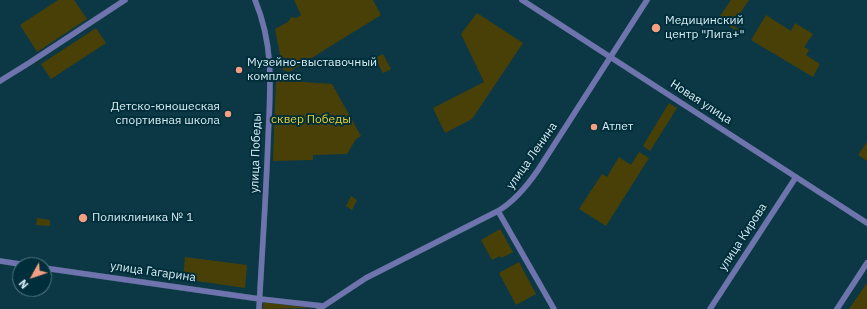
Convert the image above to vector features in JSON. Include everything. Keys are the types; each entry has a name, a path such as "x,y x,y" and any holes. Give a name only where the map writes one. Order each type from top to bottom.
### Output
{"street":[{"path":"0,81 125,0"},
{"name":"улица Победы","path":"254,0 265,28 270,71 267,164 259,309"},
{"name":"Новая улица","path":"522,0 867,223"},
{"name":"улица Ленина","path":"260,299 321,308 366,278 498,211 515,199 534,177 647,0"},
{"name":"улица Кирова","path":"710,309 796,177"},
{"path":"498,211 554,309"},
{"path":"0,261 12,263"},
{"path":"836,309 867,263"},
{"name":"улица Гагарина","path":"52,269 260,299"}],"green space":[{"path":"58,0 74,0 87,19 37,52 20,25"},
{"path":"294,0 373,0 381,15 289,72 283,70 275,29 288,22 291,17 296,18 301,15"},
{"path":"731,0 749,0 732,25 744,33 740,33 718,19"},
{"path":"477,13 523,43 472,119 445,133 433,108 484,82 461,34"},
{"path":"766,15 791,31 795,23 813,34 804,47 809,50 806,55 820,64 813,77 751,40"},
{"path":"96,28 106,43 51,79 41,64"},
{"path":"383,54 391,69 383,73 375,58"},
{"name":"сквер Победы","path":"276,80 332,84 361,136 356,139 347,154 313,155 313,160 273,161"},
{"path":"669,103 677,108 650,151 643,146"},
{"path":"867,142 867,161 858,155"},
{"path":"639,152 649,158 606,226 579,209 602,174 607,177 619,157 631,165"},
{"path":"351,196 357,200 352,210 346,206"},
{"path":"37,218 50,220 50,226 36,225"},
{"path":"500,229 513,252 501,258 500,256 492,260 481,240"},
{"path":"185,257 247,265 245,288 183,279"},
{"path":"519,262 536,294 516,305 499,273"},
{"path":"867,283 867,309 849,309"},
{"path":"263,302 312,308 263,309"}],"place":[{"name":"Медицинский центр \"Лига+\"","path":"656,28"},
{"name":"Музейно-выставочный комплекс","path":"239,70"},
{"name":"Детско-юношеская спортивная школа","path":"228,114"},
{"name":"Атлет","path":"594,127"},
{"name":"Поликлиника № 1","path":"83,218"}]}
